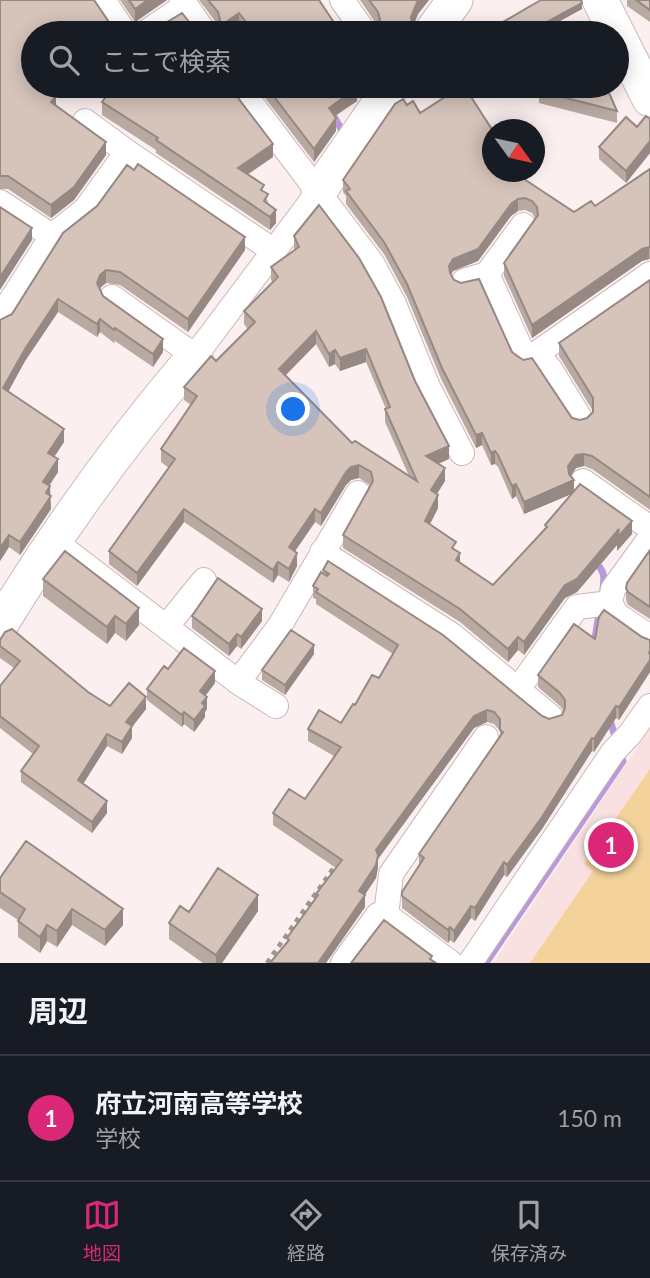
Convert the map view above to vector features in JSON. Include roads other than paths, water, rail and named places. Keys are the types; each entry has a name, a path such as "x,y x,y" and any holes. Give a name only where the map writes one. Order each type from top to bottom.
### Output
{"street":[{"path":"103,0 117,21"},
{"path":"342,0 357,21"},
{"path":"440,21 455,0"},
{"path":"600,0 611,21"},
{"path":"161,21 184,3 197,21"},
{"path":"629,57 650,99"},
{"path":"247,98 372,263 394,304 432,396 462,453"},
{"path":"0,625 54,541 151,407 195,356 319,191 384,98"},
{"path":"85,121 274,251"},
{"path":"0,318 52,236 85,210 127,152"},
{"path":"0,202 52,236"},
{"path":"523,225 475,277 525,358 537,353 650,274"},
{"path":"112,297 195,356"},
{"path":"537,353 580,418"},
{"path":"583,481 650,528"},
{"path":"238,682 279,627 358,493"},
{"path":"604,604 650,538"},
{"path":"54,541 238,682 276,706"},
{"path":"322,552 452,635 551,716"},
{"path":"166,627 204,580"},
{"path":"518,689 577,607 604,604 650,637"},
{"path":"470,963 617,748 650,706"},
{"path":"386,915 391,874 486,737"},
{"path":"343,963 378,915 386,915 451,963"}],"waterway":[{"path":"332,113 344,134"},
{"path":"593,560 603,573 603,589"},
{"path":"594,644 600,608"},
{"path":"609,717 617,743"},
{"path":"486,963 623,761 620,754"}],"place":[{"name":"府立河南高等学校","path":"611,845"}]}
